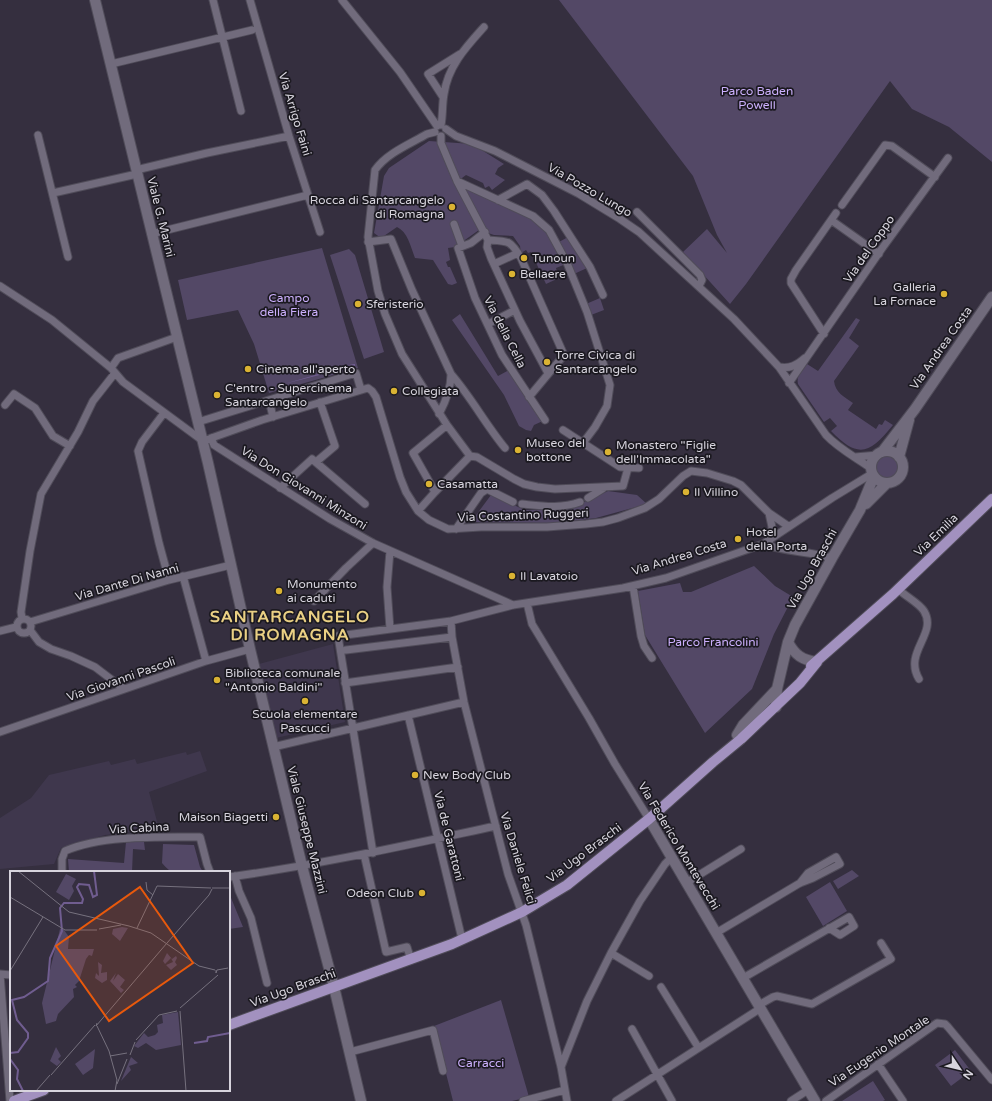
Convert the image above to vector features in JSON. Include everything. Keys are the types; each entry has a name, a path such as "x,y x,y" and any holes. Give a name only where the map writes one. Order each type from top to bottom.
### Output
{"main road":[{"name":"Via Emilia","path":"817,662 898,589 992,500"},
{"name":"Via Ugo Braschi","path":"713,762 737,735 817,662"},
{"name":"Via Ugo Braschi","path":"230,1025 411,960 522,912 567,885 649,819 741,739 777,698"},
{"path":"14,1101 41,1091"}],"street":[{"name":"Viale G. Marini","path":"95,0 176,337 198,422 207,439 231,565"},
{"path":"213,0 241,111"},
{"name":"Via Arrigo Faini","path":"250,0 289,136 320,232"},
{"path":"342,0 400,72 441,130"},
{"path":"484,27 460,54 452,69 444,92 441,143 457,181 485,232 488,240 487,247 494,264 548,373"},
{"path":"110,64 252,30"},
{"path":"444,98 428,74 460,54"},
{"path":"441,130 427,134 386,158 375,170 368,242 378,291 385,314 402,354 439,414 470,456 478,457 524,484 554,489 592,486 605,488 623,486 628,468"},
{"name":"Via Pozzo Lungo","path":"441,130 495,151 578,194 639,232 734,319 779,367 833,443 856,457 873,473"},
{"path":"38,135 68,256"},
{"path":"53,193 207,153 289,136"},
{"path":"842,205 886,145 892,146 934,177"},
{"name":"Via del Coppo","path":"789,383 948,158"},
{"path":"457,181 533,216 549,230 567,263 587,312 610,385 607,406 583,444"},
{"path":"498,200 527,184 542,195 582,253 590,267 602,295"},
{"path":"152,234 308,195"},
{"name":"Via Pozzo Lungo","path":"637,212 700,275 702,280 699,286"},
{"path":"824,334 791,283 791,279 836,214"},
{"path":"831,220 879,254"},
{"name":"Via della Cella","path":"454,224 460,247 462,263 475,298 502,355 544,420"},
{"path":"460,247 471,243 485,232"},
{"path":"368,242 391,239 412,290 451,374 464,388 496,438 505,448"},
{"path":"488,240 506,241 513,245 564,355 529,397"},
{"path":"494,264 518,253"},
{"name":"Via Don Giovanni Minzoni","path":"0,286 52,320 113,370 123,382 164,413 207,439 280,488 330,519 390,551 513,604"},
{"name":"Via Andrea Costa","path":"880,454 911,413 992,298"},
{"path":"488,324 516,310"},
{"path":"22,618 21,612 30,551 41,494 70,446 93,401 113,370 118,358 176,337"},
{"name":"Via del Coppo","path":"779,367 787,368 798,363 810,354"},
{"path":"198,422 356,374 365,389"},
{"path":"439,414 446,400 451,384 451,374"},
{"path":"207,439 365,389 372,391 376,397 400,478 406,492 418,511 470,456"},
{"path":"5,405 14,394 20,397 35,408 53,436 70,446"},
{"path":"269,400 273,417"},
{"path":"316,462 335,446 320,402"},
{"path":"164,413 142,442 138,450 169,580"},
{"name":"Via Andrea Costa","path":"900,457 911,413"},
{"path":"435,492 413,453 447,425"},
{"path":"562,430 620,467 639,468"},
{"path":"856,457 891,452 900,457 903,467 900,476 896,480 887,483 878,479 873,473 873,461 880,454"},
{"path":"280,488 312,459 365,504"},
{"name":"Via Costantino Ruggeri","path":"418,511 429,520 448,529 547,527 586,524 611,520 645,508 660,499 683,476 691,471 707,473 741,485 769,512"},
{"name":"Via Andrea Costa","path":"345,683 338,636 451,621 513,604 633,586 666,578 763,544 788,526 873,473"},
{"name":"Via Ugo Braschi","path":"777,698 788,642 795,625 860,510 873,473"},
{"name":"Via Ugo Braschi","path":"860,510 887,483"},
{"path":"588,498 605,488"},
{"path":"456,529 481,493 486,489 513,502"},
{"path":"522,504 566,506 580,502"},
{"path":"769,512 788,526"},
{"path":"769,512 772,527 770,540"},
{"path":"314,601 346,568 374,543"},
{"path":"763,544 775,548 832,558"},
{"path":"390,551 387,587 390,628"},
{"name":"Via Dante Di Nanni","path":"0,631 16,627 21,633 26,633 30,626 169,580 231,565"},
{"name":"Viale Giuseppe Mazzini","path":"231,565 273,747 302,866 334,987 361,1101"},
{"path":"183,576 206,662"},
{"path":"633,586 641,636 644,646 652,658"},
{"path":"898,589 924,611 927,619 927,630 914,660 916,673 919,679"},
{"name":"Via Federico Montevecchi","path":"527,603 532,624 672,857 815,1101"},
{"path":"22,618 27,619 39,642 51,649 95,667 124,689"},
{"path":"16,627 17,622 22,618"},
{"name":"Via Daniele Felici","path":"451,621 452,637 464,702 508,874 522,912 561,1067 567,1101"},
{"path":"346,650 452,637"},
{"path":"788,642 800,657 807,661 817,662"},
{"name":"Via Giovanni Pascoli","path":"0,732 124,689 250,649"},
{"path":"373,853 345,683 458,667"},
{"path":"273,747 464,702"},
{"name":"Via de Garattoni","path":"408,715 462,939"},
{"path":"267,982 251,918 232,877 373,853 496,826"},
{"name":"Via Cabina","path":"62,871 64,851 75,847 108,840 193,837 200,837 210,871"},
{"path":"686,883 741,849"},
{"path":"364,854 386,952 407,947 411,960"},
{"path":"561,1067 586,1001 611,953 640,901 665,864 672,857"},
{"path":"716,933 800,883 840,864 836,857 808,873 800,883"},
{"path":"743,978 829,928"},
{"path":"618,1100 773,997 777,996 812,1004 891,959 881,942"},
{"path":"611,953 649,976"},
{"path":"10,975 0,974 8,1030 10,1101"},
{"path":"660,987 698,1047"},
{"name":"Via Eugenio Montale","path":"826,1101 878,1064 937,1024 941,1023 948,1027 992,1080"},
{"path":"632,1029 672,1101"},
{"path":"350,1052 433,1030 443,1071"},
{"path":"878,1064 903,1101"},
{"path":"523,1101 565,1090"},
{"path":"791,1101 808,1090"}],"shaded area":[{"path":"353,364 355,364 355,366 284,384"},
{"path":"281,382 284,384 282,388 278,386 278,383"},
{"name":"Scuola elementare Pascucci","path":"333,644 345,722 276,738 259,664"},
{"path":"200,751 207,771 149,792 158,825 146,830 105,835 61,848 54,864 0,869 0,818 31,798 49,775 109,761 111,765 135,759 137,764 186,752 187,755"}],"green space":[{"name":"Parco Baden Powell","path":"559,0 992,0 992,162 949,127 912,109 890,81 746,284 730,304 683,252 707,229 727,253 717,235 693,176"},
{"path":"429,141 472,144 504,164 498,168 495,174 505,180 492,190 489,186 485,188 483,183 466,175 458,181 533,216 549,230 566,264 556,268 559,278 546,284 531,252 528,253 526,250 521,253 520,246 513,236 494,235 479,230 455,247 448,248 450,260 446,262 448,267 450,267 457,283 452,285 448,284 433,260 415,258 409,241 401,229 397,227 381,238 374,233 384,176 389,168"},
{"path":"568,237 587,268 574,274 559,242"},
{"name":"Campo della Fiera","path":"322,248 358,368 269,393 254,344 238,310 187,320 178,280"},
{"name":"Sferisterio","path":"349,249 355,255 384,352 364,359 330,255"},
{"path":"600,298 604,310 591,315 586,304"},
{"path":"460,314 498,376 511,369 545,420 534,425 531,431 519,426 504,395 452,320"},
{"path":"856,318 860,320 849,338 859,346 834,381 836,388 840,394 853,403 848,410 876,429 879,424 882,425 885,420 893,425 878,442 871,447 864,449 857,449 849,446 831,431 837,426 830,418 824,422 798,384 800,373 807,364 818,371"},
{"path":"887,456 895,459 898,467 895,475 887,478 879,475 876,467 879,459"},
{"path":"608,491 637,495 647,504 596,518 556,523 471,522 491,495 525,510 567,510"},
{"name":"Parco Francolini","path":"754,566 775,586 793,597 774,634 752,689 705,733 645,635 638,591 680,583 683,592 691,592"},
{"path":"126,842 144,842 145,850 133,849 132,871 69,871 68,859 124,863"},
{"path":"163,844 194,845 202,871 172,871 162,863"},
{"path":"852,870 859,876 838,889 833,881"},
{"path":"830,882 847,911 823,926 806,897"},
{"path":"230,895 243,927 230,929"},
{"name":"Carracci","path":"501,1000 529,1097 512,1101 453,1101 434,1026"},
{"path":"955,1050 971,1071 951,1086 935,1065"},
{"path":"873,1081 885,1100 842,1101"}],"place":[{"name":"Rocca di Santarcangelo di Romagna","path":"452,207"},
{"name":"Tunoun","path":"524,258"},
{"name":"Bellaere","path":"512,274"},
{"name":"Galleria La Fornace","path":"944,294"},
{"name":"Sferisterio","path":"358,304"},
{"name":"Torre Civica di Santarcangelo","path":"547,362"},
{"name":"Cinema all'aperto","path":"248,369"},
{"name":"Collegiata","path":"394,391"},
{"name":"C'entro - Supercinema Santarcangelo","path":"217,395"},
{"name":"Museo del bottone","path":"518,450"},
{"name":"Monastero \"Figlie dell'Immacolata\"","path":"608,452"},
{"name":"Casamatta","path":"429,484"},
{"name":"Il Villino","path":"686,492"},
{"name":"Hotel della Porta","path":"738,539"},
{"name":"Il Lavatoio","path":"512,576"},
{"name":"Monumento ai caduti","path":"279,591"},
{"name":"Biblioteca comunale \"Antonio Baldini\"","path":"217,680"},
{"name":"Scuola elementare Pascucci","path":"305,701"},
{"name":"New Body Club","path":"415,775"},
{"name":"Maison Biagetti","path":"276,817"},
{"name":"Odeon Club","path":"422,893"}],"district":[{"name":"SANTARCANGELO DI ROMAGNA","path":"290,626"}]}
